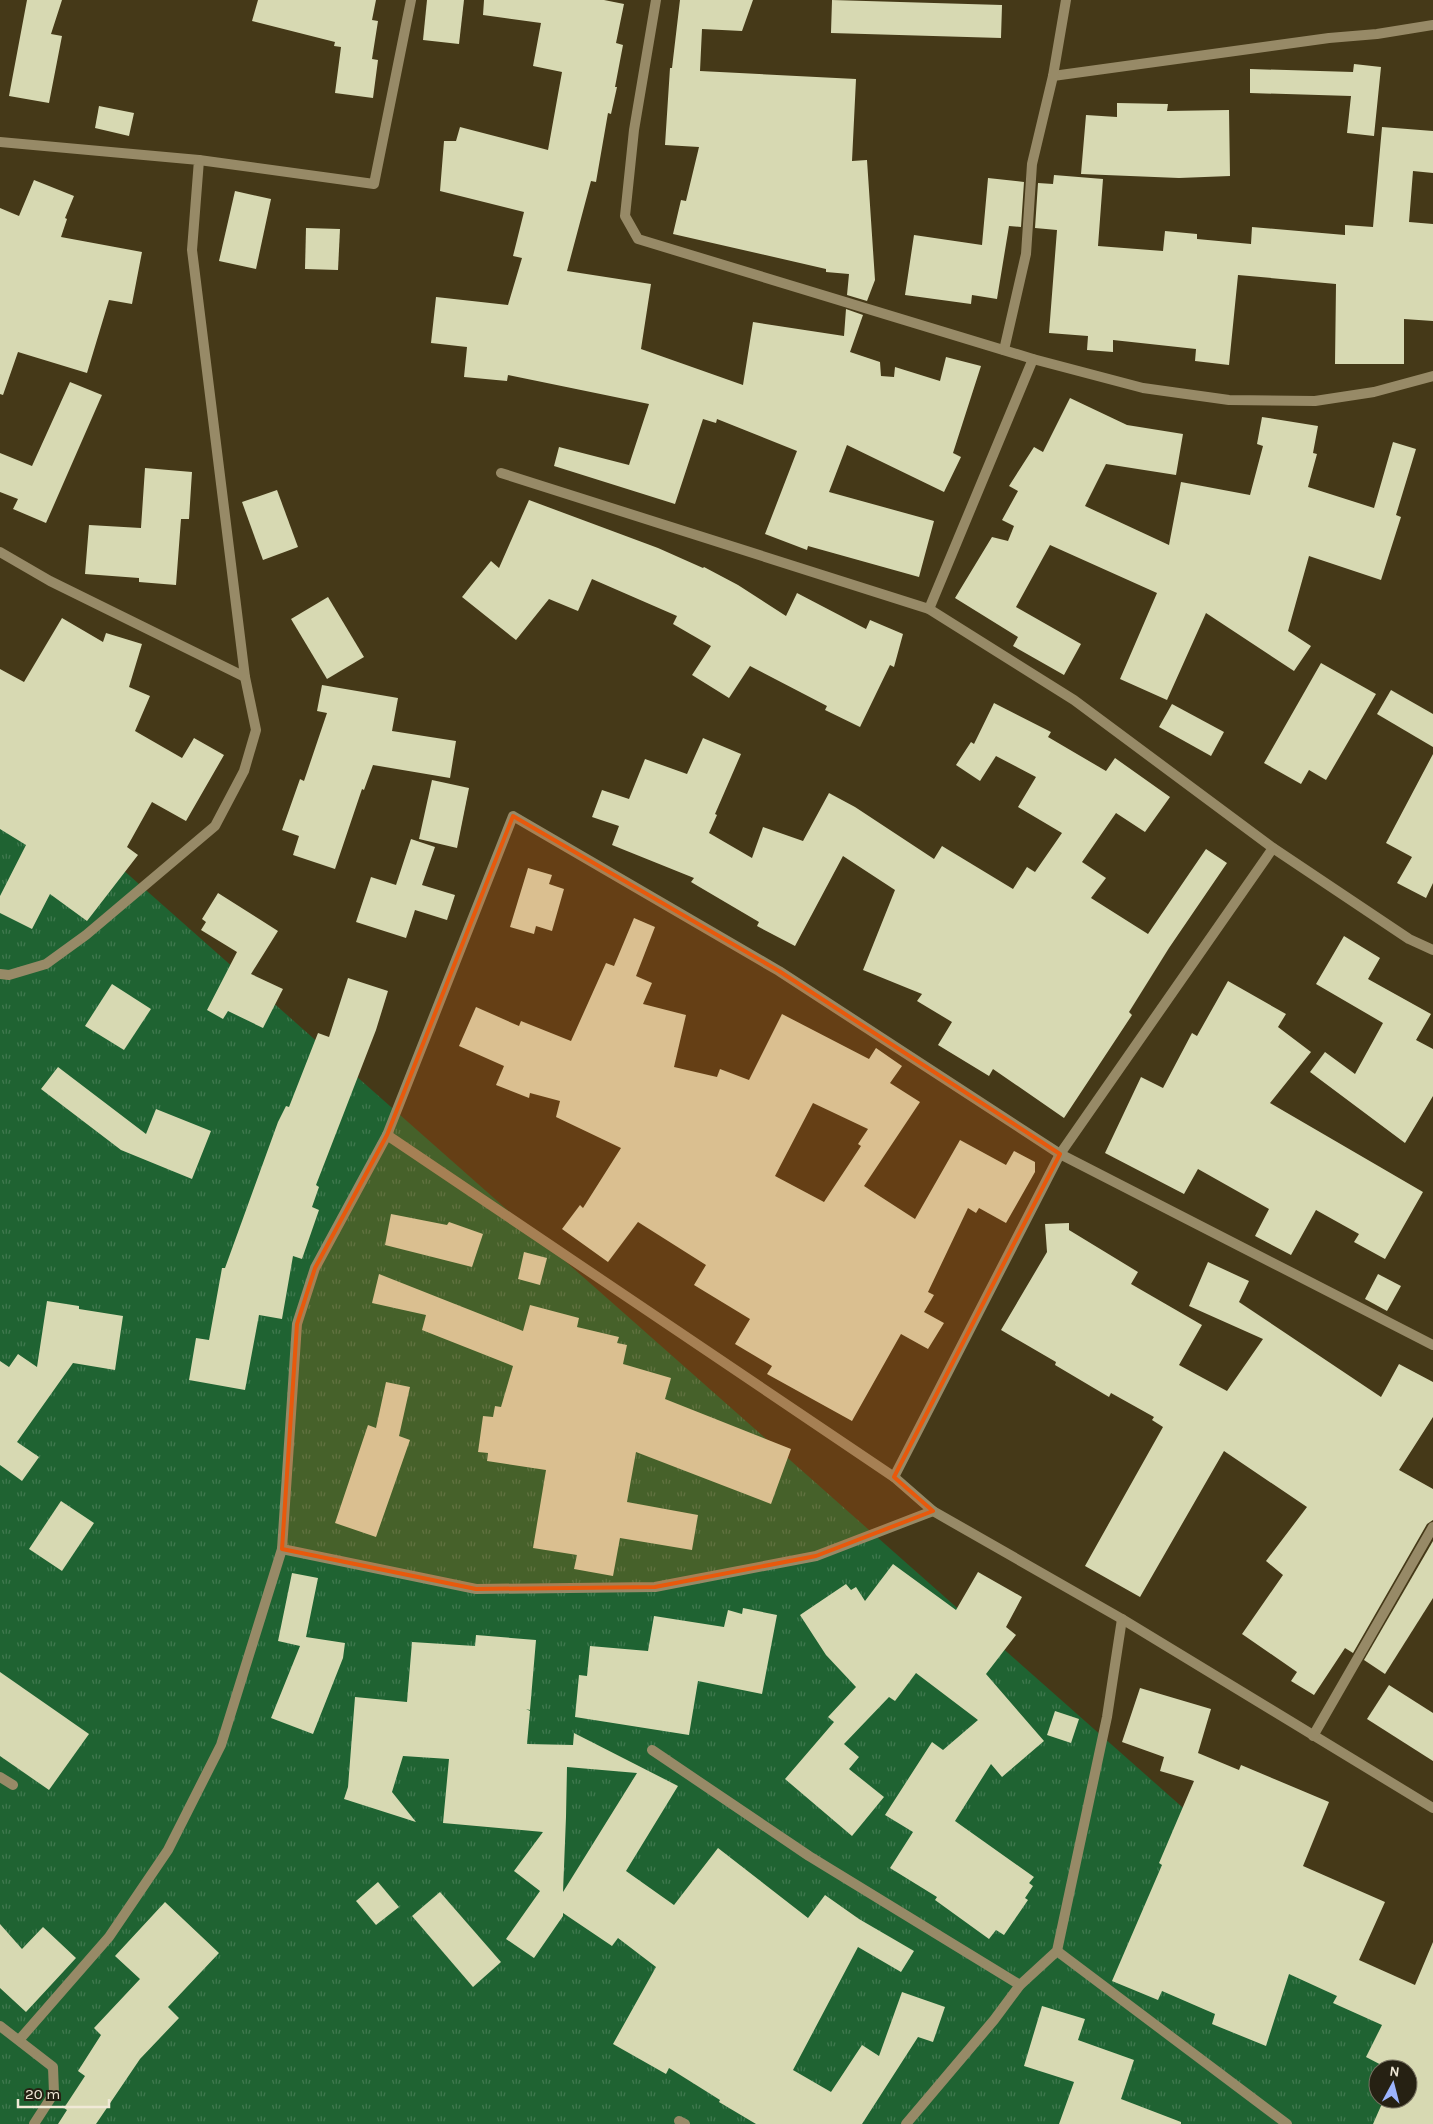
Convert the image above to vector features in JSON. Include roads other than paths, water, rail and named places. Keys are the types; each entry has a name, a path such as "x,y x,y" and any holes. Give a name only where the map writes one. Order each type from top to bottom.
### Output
{"street":[{"path":"0,142 199,160 374,184 411,0"},
{"path":"656,0 634,130 625,216 638,239 1033,359 1142,388 1229,400 1315,401 1374,392 1433,376"},
{"path":"1004,350 1026,254 1032,164 1053,76 1066,0"},
{"path":"1053,76 1433,25"},
{"path":"0,974 9,976 46,964 86,935 215,826 244,771 256,730 245,678 192,250 199,160"},
{"path":"929,608 1033,359"},
{"path":"501,473 929,608 1074,700 1273,848 1409,939 1433,950"},
{"path":"0,552 50,581 245,678"},
{"path":"20,2039 109,1937 168,1850 222,1744 282,1549 297,1324 316,1268 387,1135 513,816 779,971 1060,1154 1433,1344"},
{"path":"894,1477 1060,1154 1273,848"},
{"path":"387,1135 894,1477 933,1511 1122,1619 1433,1808"},
{"path":"282,1549 476,1589 655,1587 816,1556 933,1511"},
{"path":"1314,1736 1433,1527"},
{"path":"906,2124 994,2020 1020,1985 1057,1951 1107,1717 1122,1619"},
{"path":"652,1750 809,1856 1020,1985"},
{"path":"0,1777 13,1785"},
{"path":"1057,1951 1288,2124"},
{"path":"0,2026 20,2039 53,2067 54,2094 34,2124"}]}
